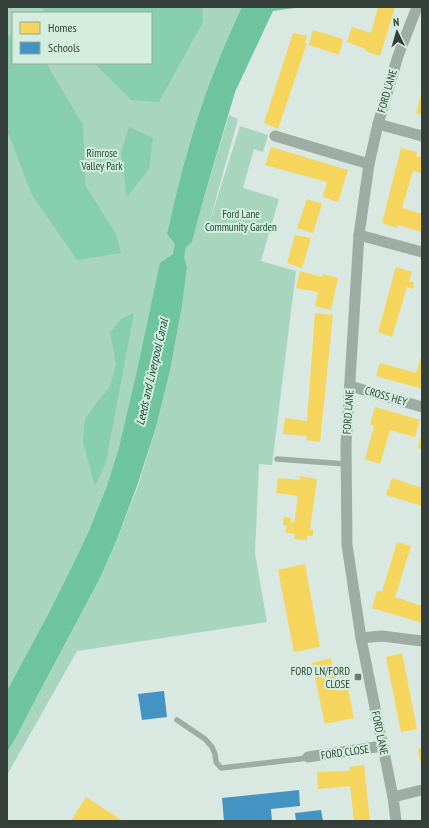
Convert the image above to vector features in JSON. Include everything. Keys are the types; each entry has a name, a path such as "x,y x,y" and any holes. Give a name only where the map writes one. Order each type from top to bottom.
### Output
{"street":[{"name":"FORD LANE","path":"396,821 393,797 361,638 347,545 346,445 359,236 369,164 378,124 398,56 417,7"},
{"path":"378,124 422,136"},
{"path":"275,136 369,164"},
{"path":"359,236 422,252"},
{"name":"CROSS HEY","path":"350,386 422,407"},
{"path":"361,638 382,636 422,641"},
{"name":"FORD CLOSE","path":"308,757 383,746"},
{"path":"393,797 422,790"}],"lane":[{"path":"277,459 346,464"},
{"path":"177,720 205,739 212,746 216,762 221,768 308,757"}],"green space":[{"name":"Rimrose Valley Park","path":"7,7 260,7 222,93 130,459 7,721"},
{"name":"Ford Lane Community Garden","path":"229,115 238,119 209,224 240,126 268,135 263,152 254,149 243,188 279,199 261,261 296,271 272,465 259,464 255,553 267,622 77,651 7,775 7,752 100,578 138,486 156,427 170,371 182,306 187,268 183,257 186,247 192,241"}],"shaded area":[{"path":"41,7 202,7 203,22 159,102 131,100 95,64 152,64 152,12 45,12"},
{"path":"7,34 12,37 12,64 47,64 83,125 85,185 116,234 121,253 77,260 32,195 7,130"},
{"path":"129,127 153,138 149,169 127,197 121,153"},
{"path":"134,313 106,462 95,486 83,442 85,419 110,387 116,364 110,333 121,319"}],"water":[{"name":"Leeds and Liverpool Canal","path":"242,7 302,7 273,11 235,92 192,242 186,247 184,257 187,268 182,306 170,371 156,427 137,486 117,539 100,578 7,752 7,691 72,567 89,531 107,486 119,448 160,263 173,254 175,244 167,234 186,158 212,76"}],"building: Homes":[{"path":"378,7 395,7 380,56 365,51 366,49 347,42 352,27 371,33"},
{"path":"313,30 343,39 339,55 309,45"},
{"path":"293,33 307,36 305,43 307,43 278,129 264,123"},
{"path":"422,91 422,115 416,113"},
{"path":"271,147 348,170 338,202 323,197 327,182 265,165"},
{"path":"401,148 417,152 416,156 422,157 422,173 413,171 402,208 422,214 422,232 398,225 397,228 382,223"},
{"path":"307,199 322,204 313,233 297,228"},
{"path":"295,235 311,238 302,268 287,263"},
{"path":"396,267 412,272 409,282 414,282 413,289 407,287 392,337 378,332"},
{"path":"300,271 322,277 323,274 338,278 331,310 315,306 318,292 296,288"},
{"path":"315,313 333,315 320,442 306,440 307,436 283,434 285,418 307,421"},
{"path":"422,354 422,389 376,376 380,363 416,373"},
{"path":"375,407 420,420 415,437 390,430 380,464 365,459 374,426 370,424"},
{"path":"421,435 422,436 422,449 418,448"},
{"path":"300,476 317,479 310,529 313,530 313,536 307,536 307,540 294,539 295,534 285,532 287,526 283,525 284,517 291,518 291,522 294,523 298,496 276,493 278,478 300,480"},
{"path":"392,478 422,488 422,506 386,495"},
{"path":"397,542 411,546 395,597 422,606 422,623 372,608 377,591 382,592"},
{"path":"305,564 320,647 294,652 278,570"},
{"path":"402,653 417,729 401,732 386,657"},
{"path":"331,658 337,691 348,689 354,718 325,724 312,663"},
{"path":"422,748 422,765 421,765 418,749"},
{"path":"364,765 370,821 354,821 350,786 318,789 317,772 350,771 349,767"},
{"path":"86,797 123,821 71,821"}],"building: Schools":[{"path":"164,691 167,717 142,720 138,694"},
{"path":"299,790 300,806 271,809 272,821 224,821 222,798"},
{"path":"321,810 323,821 296,821 295,813"}],"place":[{"name":"FORD LN/FORD CLOSE","path":"358,677"}]}
